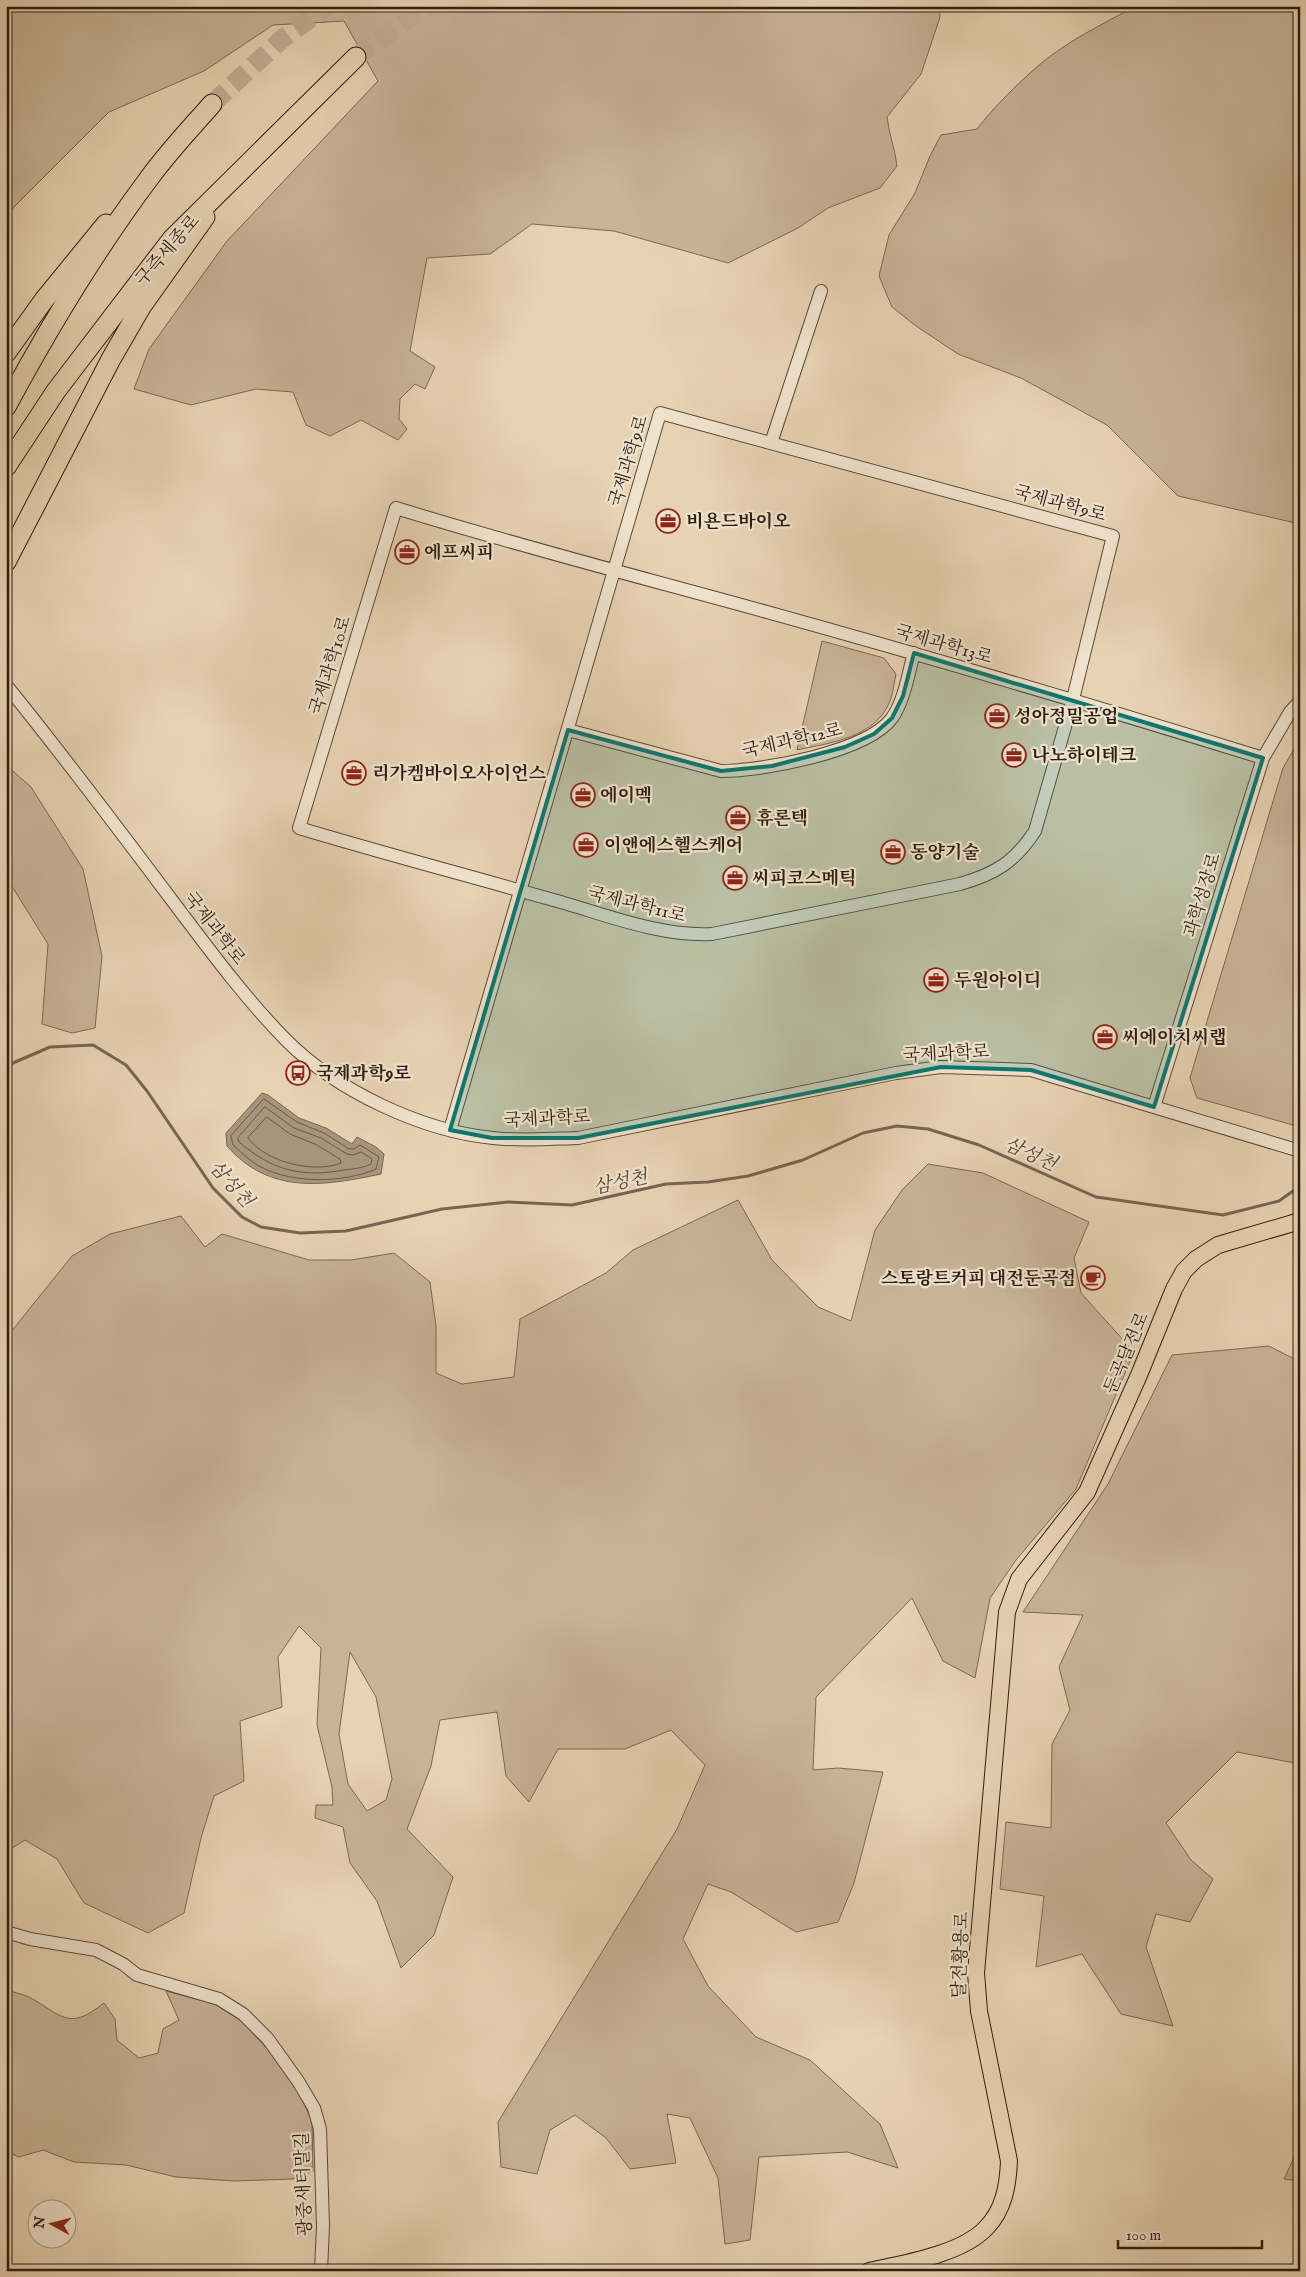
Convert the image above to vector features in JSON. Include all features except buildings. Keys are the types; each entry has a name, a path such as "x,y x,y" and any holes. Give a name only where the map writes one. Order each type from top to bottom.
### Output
{"highway":[{"name":"구즉세종로","path":"6,467 56,391 172,239 356,57"},
{"path":"6,353 98,232 151,175 212,104"},
{"path":"6,406 40,344 151,175"},
{"path":"6,562 111,359 141,307 229,181"}],"main road":[{"name":"둔곡달전로","path":"1036,1558 1087,1492 1139,1375 1174,1289 1184,1271 1196,1259 1218,1245 1300,1221"},
{"name":"달전황용로","path":"869,2271 915,2262 959,2247 986,2229 1002,2203 1008,2184 1010,2161 979,2011 976,1973 1007,1612 1019,1579 1036,1558"}],"street":[{"path":"771,443 822,291"},
{"name":"국제과학9로","path":"450,1130 660,413 1113,536 1073,699"},
{"name":"국제과학10로","path":"521,890 375,851 299,828 396,508 460,528 614,570"},
{"name":"국제과학13로","path":"614,570 1073,699 1263,758"},
{"name":"국제과학12로","path":"568,730 721,771 741,771 772,766 846,747 874,734 892,718 903,696 914,653"},
{"name":"국제과학로","path":"6,685 40,725 228,974 287,1041 319,1068 363,1096 414,1119 450,1130 492,1138 541,1140 578,1138 896,1073 941,1067 1031,1070 1297,1150"},
{"name":"국제과학11로","path":"521,890 658,929 690,935 712,934 976,879 1012,860 1023,849 1035,831 1073,699"},
{"name":"과학성장로","path":"1154,1106 1263,758 1290,712 1300,702"},
{"name":"광중새터말길","path":"6,1932 30,1939 96,1950 123,1964 137,1975 219,1999 243,2014 268,2039 298,2081 314,2108 320,2129 323,2226 321,2271"}],"highlighted area":[{"path":"914,653 1263,758 1154,1107 1031,1070 941,1067 578,1138 492,1138 450,1130 568,730 721,771 772,766 845,747 874,734 892,718 903,696"}],"shaded area":[{"path":"6,6 940,6 940,17 921,74 887,117 897,166 880,188 828,208 798,228 728,263 614,231 532,224 490,254 427,258 410,351 435,367 425,389 415,384 400,399 399,419 407,429 398,440 361,420 330,436 306,425 293,392 256,389 191,405 134,389 149,349 227,241 378,81 344,21 273,25 204,71 109,112 14,207 6,218"},
{"path":"1136,6 1300,6 1300,524 1178,496 1107,425 1021,378 958,354 916,326 892,307 879,276 889,235 915,193 941,135 977,129 1014,88 1049,57 1086,33"},
{"path":"822,641 884,658 896,674 892,695 883,713 863,731 837,741 797,750"},
{"path":"1300,739 1300,1127 1197,1098 1190,1078 1283,768"},
{"path":"6,765 31,787 83,869 102,956 95,1028 72,1033 42,1024 48,944 6,877"},
{"path":"928,1164 983,1173 1089,1222 1074,1258 1081,1293 1134,1352 1076,1489 1016,1560 990,1598 975,1678 943,1661 912,1598 816,1697 813,1770 838,1768 883,1772 854,1883 838,1922 796,1932 731,1892 708,1884 683,1939 708,1986 756,2037 810,2060 880,2124 898,2168 847,2152 759,2157 750,2240 725,2244 718,2178 690,2118 667,2114 676,2163 630,2169 606,2138 575,2115 550,2130 537,2174 501,2167 498,2122 677,1829 705,1765 671,1730 625,1749 558,1749 529,1802 506,1776 497,1712 440,1720 431,1766 407,1829 453,1877 434,1935 401,1968 377,1901 350,1863 343,1827 315,1818 316,1805 333,1805 332,1787 317,1725 321,1648 299,1626 278,1657 282,1707 240,1721 244,1781 214,1796 201,1838 184,1913 148,1933 84,1903 57,1859 25,1840 6,1852 6,1338 72,1256 110,1234 181,1216 205,1247 222,1234 309,1260 351,1260 394,1253 430,1282 436,1326 436,1373 462,1384 514,1377 520,1319 606,1273 633,1250 738,1200 772,1260 818,1307 851,1321 875,1230 902,1190","holes":["350,1652 376,1697 392,1779 386,1800 367,1811 348,1784 339,1734"]},
{"path":"1269,1346 1300,1362 1300,1764 1237,1752 1166,1823 1191,1860 1213,1879 1190,1922 1156,1914 1146,1947 1173,2026 1121,2014 1082,1954 1036,1967 1044,1896 1000,1889 1006,1822 1051,1828 1052,1744 1070,1710 1059,1667 1083,1615 1023,1612 1108,1484 1172,1355"},
{"path":"6,1990 29,1997 65,2018 82,2017 104,2003 115,2019 117,2040 139,2058 158,2053 163,2029 179,2020 166,1991 215,2004 243,2022 277,2060 298,2091 312,2121 313,2171 293,2179 234,2181 176,2177 126,2165 74,2162 43,2150 19,2157 6,2151"},
{"path":"1300,2145 1300,2181 1284,2179"}],"water":[{"path":"262,1093 268,1095 299,1118 326,1128 352,1144 357,1137 376,1147 384,1154 381,1174 339,1182 299,1183 280,1180 261,1173 244,1162 227,1146 226,1133"}],"waterway":[{"name":"삼성천","path":"6,1066 50,1047 93,1045 126,1065 147,1091 213,1188 242,1217 261,1227 300,1233 346,1231 442,1209 508,1202 572,1205 666,1184 708,1182 748,1176 803,1160 863,1133 897,1126 928,1129 979,1145 1096,1197 1223,1215 1279,1201 1300,1186"}],"tunnel":[{"path":"212,104 282,39 328,6"},
{"path":"356,57 427,6"}],"place":[{"name":"비욘드바이오","path":"668,521"},
{"name":"에프씨피","path":"407,552"},
{"name":"성아정밀공업","path":"997,716"},
{"name":"나노하이테크","path":"1014,755"},
{"name":"리가켐바이오사이언스","path":"354,773"},
{"name":"에이멕","path":"583,795"},
{"name":"휴론텍","path":"738,818"},
{"name":"이앤에스헬스케어","path":"586,845"},
{"name":"동양기술","path":"893,852"},
{"name":"씨피코스메틱","path":"735,878"},
{"name":"두원아이디","path":"936,980"},
{"name":"씨에이치씨랩","path":"1105,1037"},
{"name":"국제과학9로","path":"298,1073"},
{"name":"스토랑트커피 대전둔곡점","path":"1093,1278"}]}
